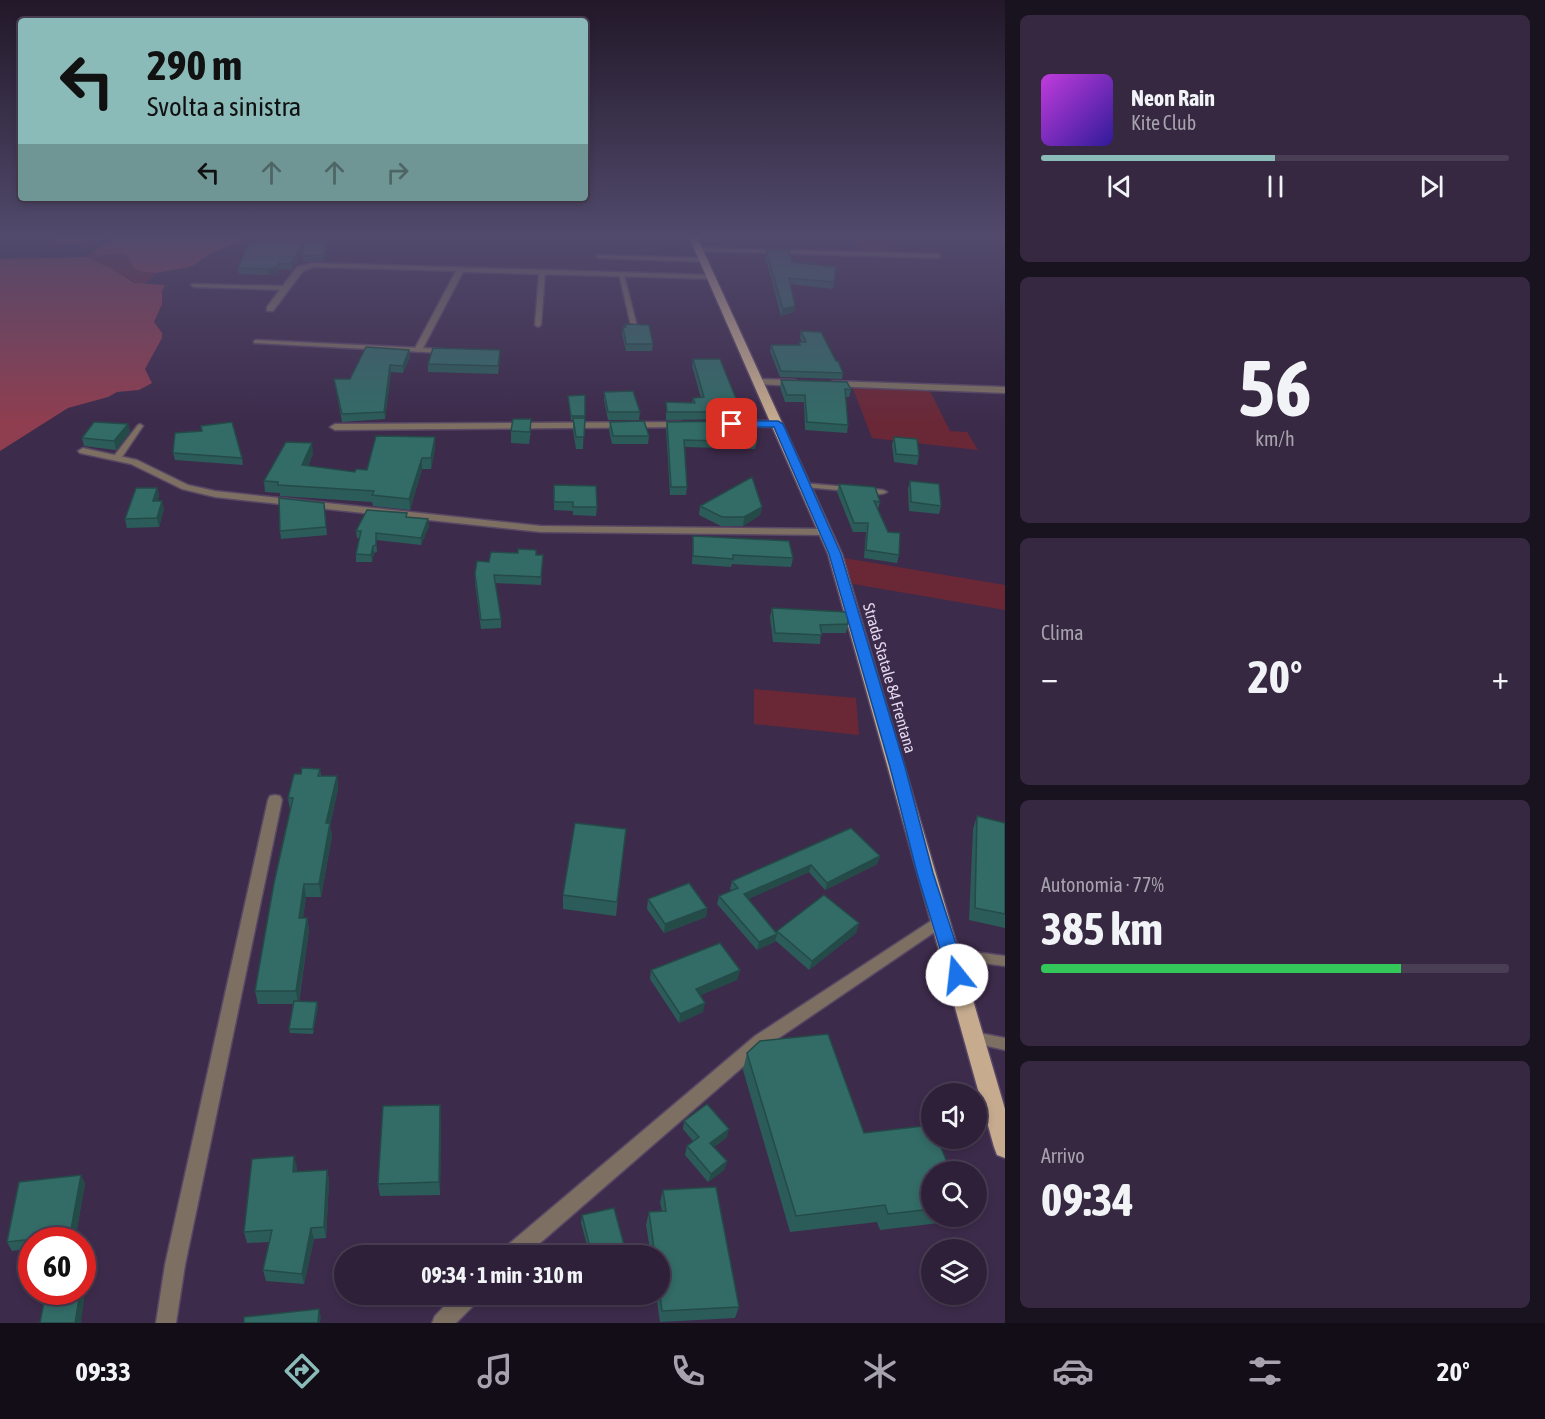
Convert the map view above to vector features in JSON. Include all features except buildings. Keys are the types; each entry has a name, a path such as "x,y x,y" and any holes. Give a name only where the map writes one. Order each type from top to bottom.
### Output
{"main road":[{"name":"Strada Statale 84 Frentana","path":"722,299 806,484 839,565 1005,1147"}],"street":[{"path":"270,309 277,299"},
{"path":"418,350 445,299"},
{"path":"760,382 807,384"},
{"path":"819,384 1005,390"},
{"path":"335,427 694,424"},
{"path":"730,424 778,424"},
{"path":"83,451 134,462 185,487 215,494 541,529 826,532"},
{"path":"166,1323 175,1265 275,800"},
{"path":"523,1245 761,1041 940,921"},
{"path":"442,1323 460,1305"}],"lane":[{"path":"538,325 540,299"},
{"path":"627,299 634,326"},
{"path":"256,342 447,351"},
{"path":"117,458 140,426"},
{"path":"806,484 883,492"},
{"path":"951,954 1005,961"},
{"path":"974,1038 1005,1044"}],"shaded area":[{"path":"0,299 162,299 154,322 162,333 162,338 145,369 152,383 139,390 117,392 108,397 68,408 0,451"},
{"path":"852,386 929,389 950,431 967,432 978,450 872,438"},
{"path":"844,558 1005,585 1005,610 853,584"},
{"path":"754,689 856,698 859,735 754,724"}],"route":[{"path":"732,424 778,424 835,554 897,767 925,873 957,975"}]}
